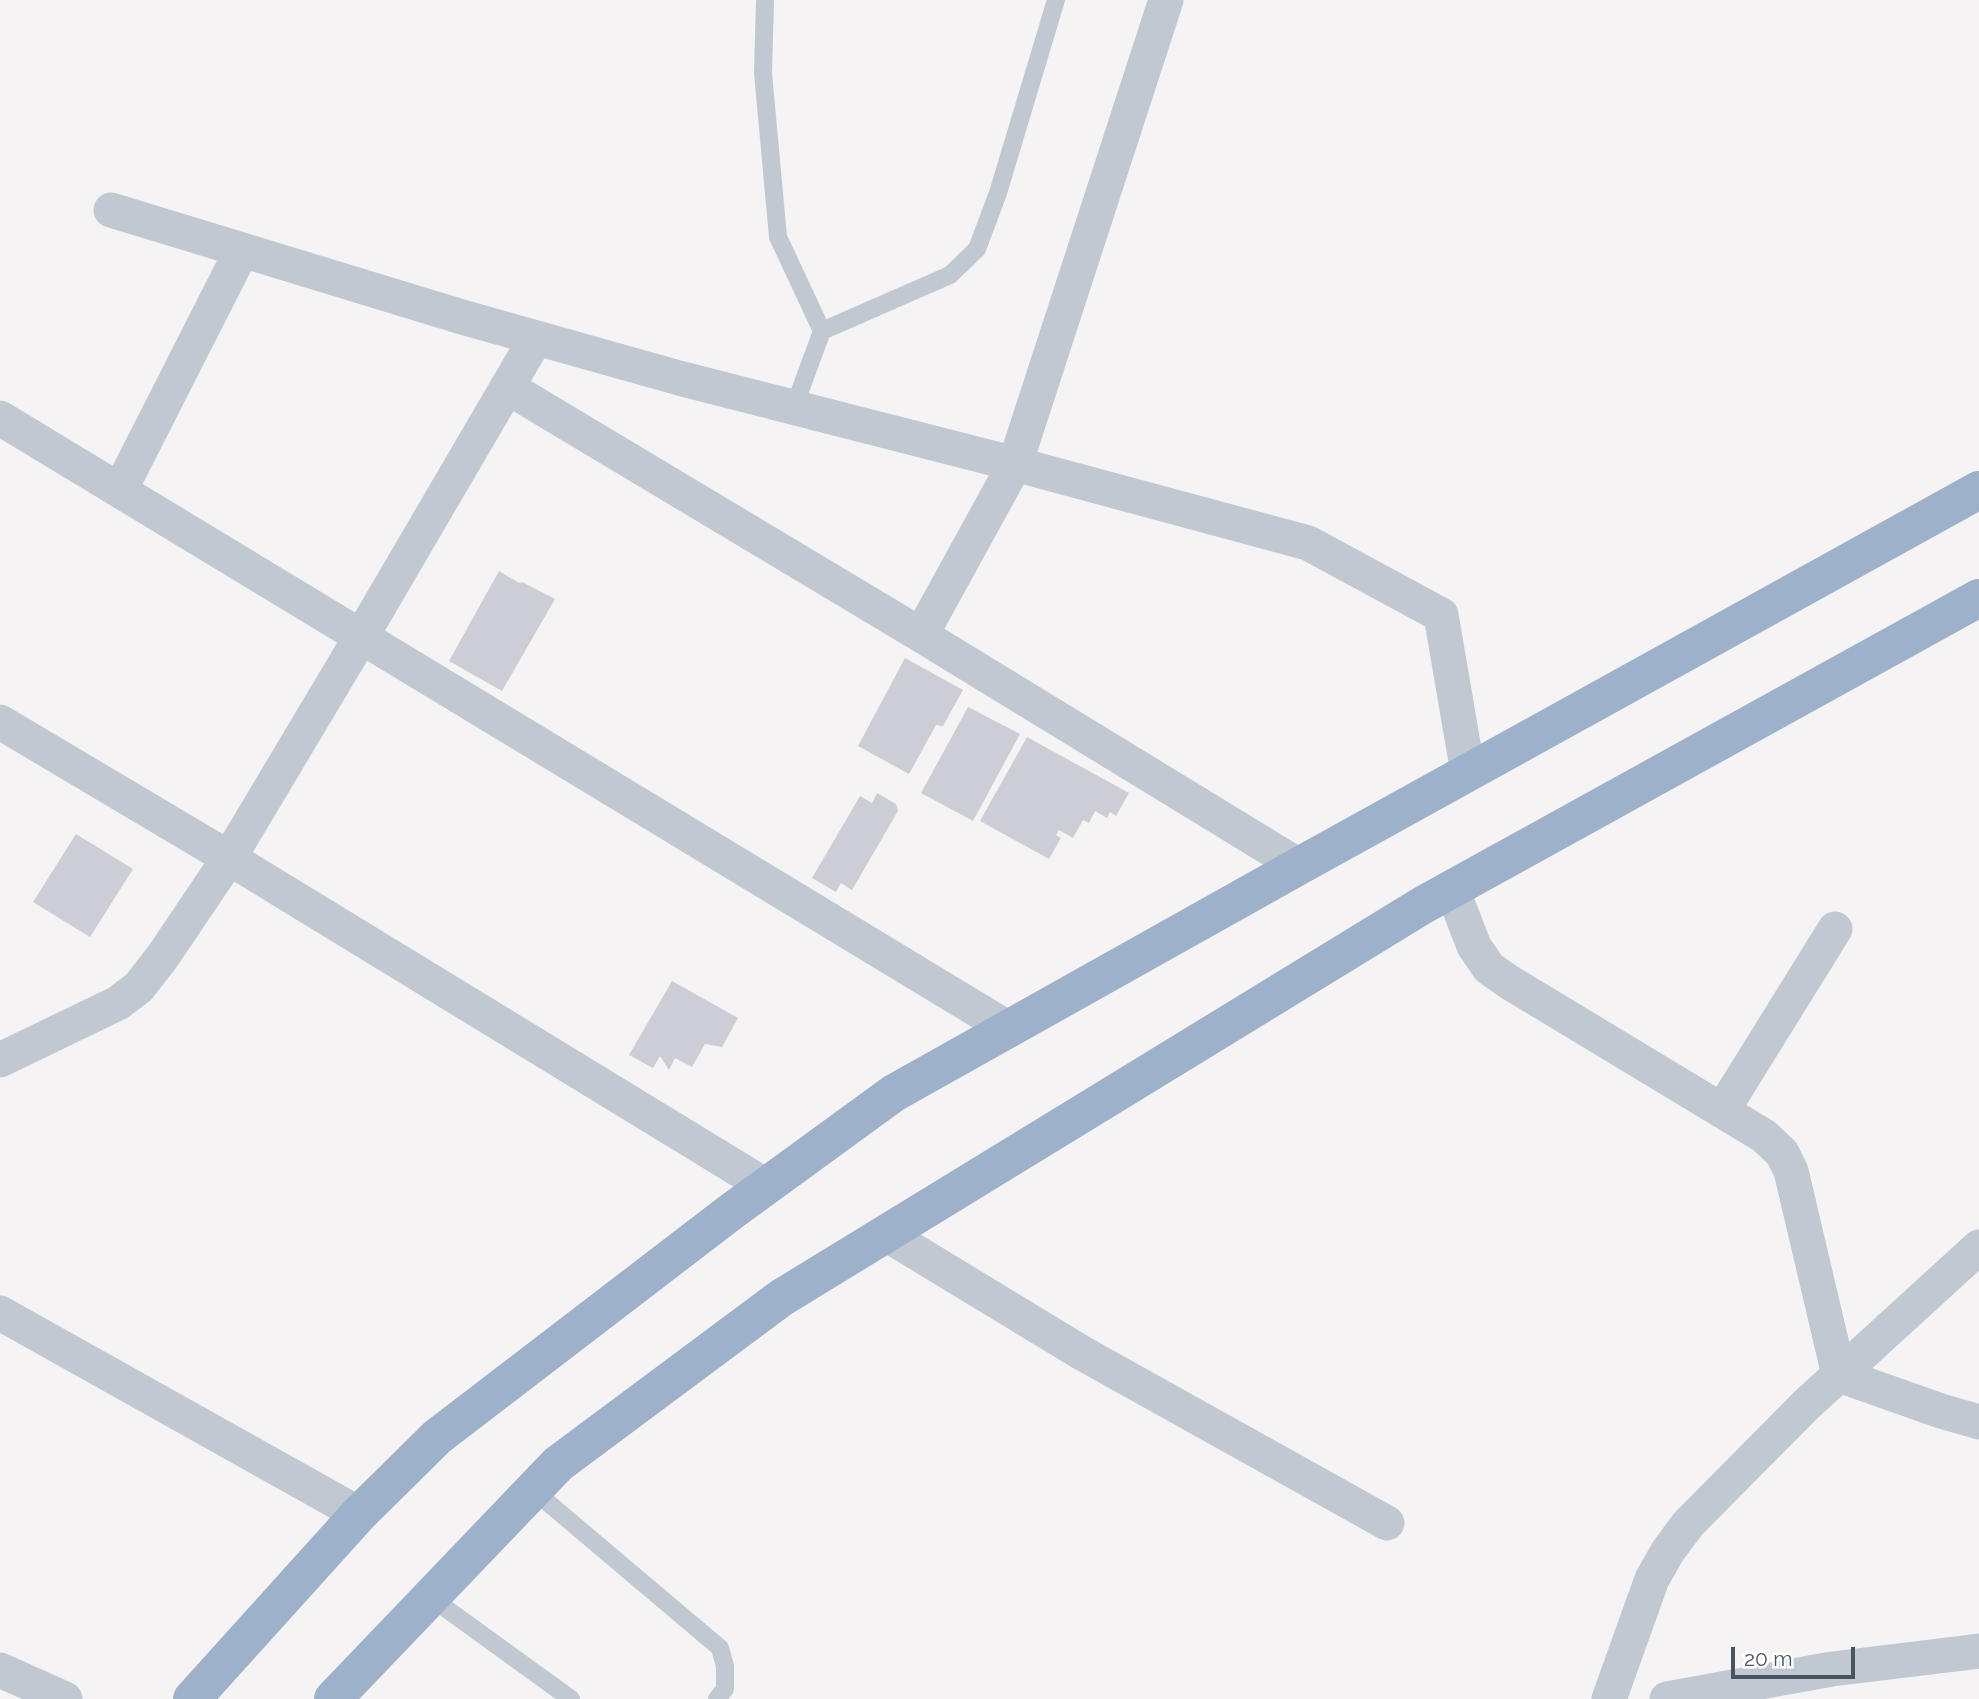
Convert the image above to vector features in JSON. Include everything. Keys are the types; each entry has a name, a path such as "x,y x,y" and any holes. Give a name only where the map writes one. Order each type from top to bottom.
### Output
{"highway":[{"path":"192,1699 359,1514 438,1437 766,1186 894,1093 1979,490"},
{"path":"333,1699 558,1464 781,1298 1423,905 1979,598"}],"street":[{"path":"921,635 1015,464 1166,0"},
{"path":"111,209 536,338 679,378 1308,543 1441,615 1468,773"},
{"path":"120,491 242,250"},
{"path":"0,1060 118,1003 139,987 163,957 229,858 536,338"},
{"path":"507,387 1299,866"},
{"path":"0,418 1009,1029"},
{"path":"0,722 229,858 766,1186"},
{"path":"1452,889 1474,946 1489,968 1764,1136 1782,1153 1791,1171 1839,1376"},
{"path":"1722,1111 1835,929"},
{"path":"886,1234 1082,1353 1387,1523"},
{"path":"1609,1699 1652,1579 1688,1524 1806,1405 1979,1247"},
{"path":"0,1313 359,1514"},
{"path":"1839,1376 1979,1422"},
{"path":"1667,1699 1835,1684 1979,1651"},
{"path":"0,1670 65,1699"}],"lane":[{"path":"765,0 763,72 778,237 822,331 794,407"},
{"path":"822,331 950,275 977,249 998,192 1056,0"},
{"path":"533,1490 720,1648 725,1666 725,1689 718,1699"},
{"path":"430,1597 571,1699"}],"building":[{"path":"499,571 555,599 502,691 449,661"},
{"path":"905,658 963,690 943,726 936,725 909,774 858,746"},
{"path":"968,707 1020,734 973,821 921,793"},
{"path":"1027,737 1129,793 1116,816 1110,812 1107,818 1095,811 1089,823 1083,820 1073,838 1059,830 1056,835 1061,838 1049,859 980,821"},
{"path":"877,793 896,804 898,811 852,890 841,883 836,892 812,878 860,796 872,803"},
{"path":"76,834 133,869 90,937 33,902"},
{"path":"672,981 738,1018 722,1047 705,1044 692,1067 675,1058 669,1070 660,1056 653,1068 629,1055"}]}
